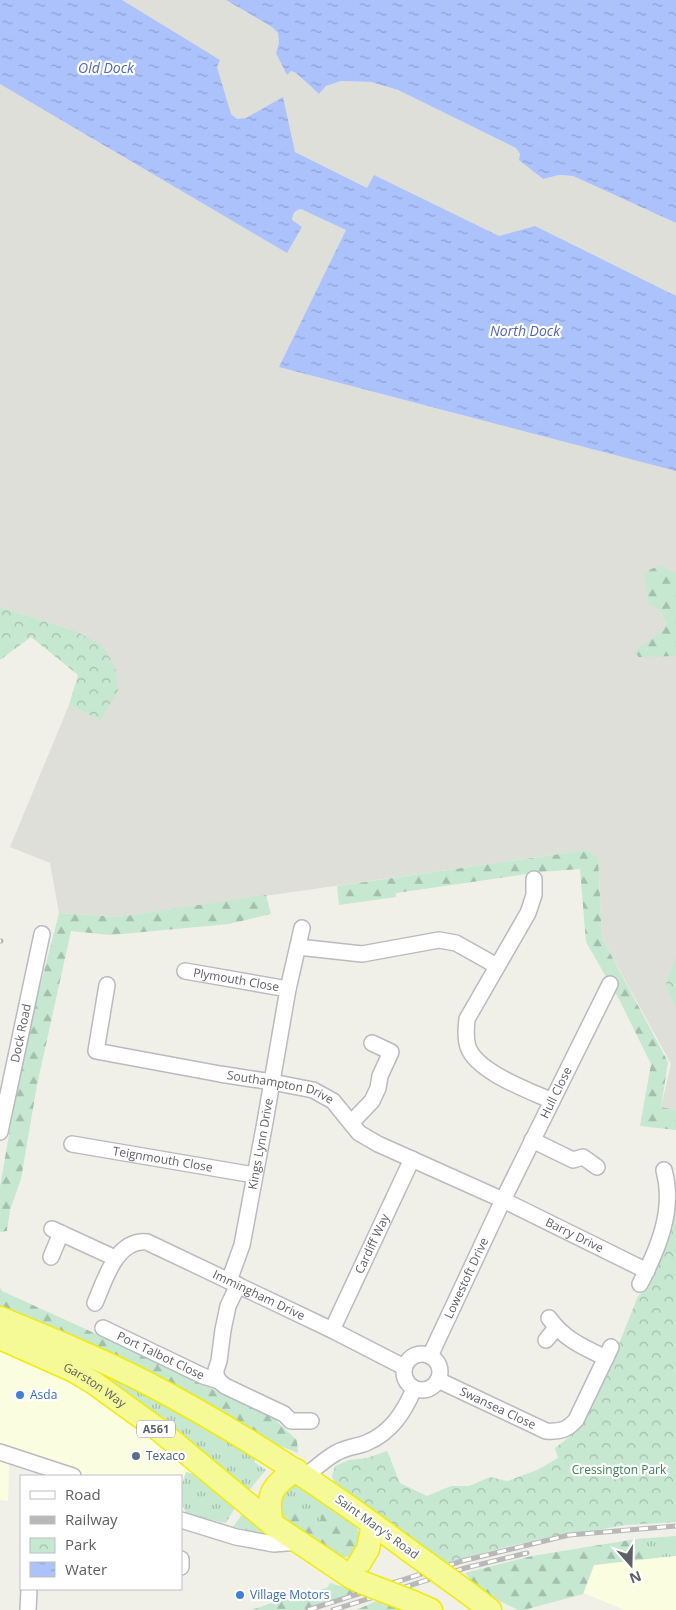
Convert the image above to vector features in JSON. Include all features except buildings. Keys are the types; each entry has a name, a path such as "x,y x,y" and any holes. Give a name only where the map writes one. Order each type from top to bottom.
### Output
{"highway":[{"name":"Garston Way","path":"0,1318 73,1348 146,1383 261,1448"},
{"name":"Garston Way","path":"0,1338 74,1371 94,1384 159,1430 272,1524 298,1542"},
{"name":"Saint Mary's Road","path":"261,1448 373,1524 490,1610"},
{"path":"272,1524 269,1507 270,1496 280,1481 300,1473"},
{"path":"356,1579 368,1549 373,1524"},
{"name":"A561","path":"298,1542 356,1579 422,1606"}],"street":[{"path":"534,879 534,895 528,913 467,1019 466,1036 468,1048 475,1059 488,1070 552,1101"},
{"name":"Kings Lynn Drive","path":"234,1283 288,989 302,928"},
{"name":"Dock Road","path":"0,1132 42,934"},
{"path":"298,947 362,954 439,940 456,943 497,966"},
{"name":"Plymouth Close","path":"185,971 288,989"},
{"name":"Hull Close","path":"503,1200 610,984"},
{"name":"Southampton Drive","path":"107,985 96,1051 314,1090 333,1101 359,1133 378,1144 503,1200"},
{"path":"351,1123 372,1101 378,1088 380,1076 392,1052 372,1044"},
{"path":"532,1140 573,1160 582,1157 597,1166"},
{"name":"Teignmouth Close","path":"72,1144 254,1175"},
{"name":"Cardiff Way","path":"332,1330 412,1159"},
{"name":"Barry Drive","path":"503,1200 644,1278 661,1239 665,1223 668,1193 664,1170"},
{"name":"Lowestoft Drive","path":"430,1356 503,1200"},
{"path":"51,1257 57,1231 116,1258"},
{"name":"Immingham Drive","path":"95,1303 116,1258 131,1244 138,1241 147,1242 332,1330 404,1367"},
{"name":"Port Talbot Close","path":"218,1381 216,1370 220,1361 223,1330 234,1283"},
{"name":"Swansea Close","path":"438,1380 546,1431 560,1432 570,1427 576,1420 608,1352 580,1346 552,1323 546,1340"},
{"name":"Port Talbot Close","path":"104,1328 284,1414 290,1425 311,1422"},
{"path":"423,1354 435,1360 439,1366 440,1373 434,1386 428,1390 414,1389 404,1378 404,1367 409,1358 423,1354"},
{"path":"300,1473 346,1448 364,1444 385,1432 402,1413 414,1389"},
{"path":"0,1452 35,1470 67,1475"},
{"path":"182,1520 236,1537 264,1543 298,1542"},
{"path":"28,1610 29,1590"}],"shaded area":[{"path":"0,0 226,0 272,27 278,33 287,74 291,71 296,73 319,94 326,86 341,81 371,82 398,90 517,148 542,179 559,175 573,176 676,223 676,1110 661,1107 671,1064 602,938 598,857 587,850 118,917 59,913 50,863 10,847 69,705 100,720 73,630 0,607"},
{"path":"0,1350 78,1386 136,1423 185,1461 194,1474 186,1472 182,1482 182,1475 70,1475 12,1456 9,1467 8,1501 0,1500"},
{"path":"676,1556 676,1610 625,1610 583,1593 594,1565"}],"green space":[{"path":"660,566 676,573 676,656 639,657 634,652 662,631 667,624 661,612 656,607 649,605 644,575 651,569"},
{"path":"0,607 73,630 102,645 115,667 118,691 100,720 69,705 78,675 31,637 0,660"},
{"path":"587,850 598,857 602,938 668,1062 661,1107 676,1110 676,1130 640,1126 651,1064 620,1001 586,942 580,869 540,872 396,893 396,897 339,905 337,886"},
{"path":"266,895 271,914 229,924 111,935 71,931 37,1085 21,1179 10,1210 7,1231 0,1232 0,1187 17,1088 30,1026 59,913 118,917"},
{"path":"676,956 676,1009 666,985"},
{"name":"Cressington Park","path":"676,1191 676,1522 625,1525 514,1545 446,1563 335,1486 332,1476 335,1466 349,1460 367,1458 387,1451 400,1483 427,1496 451,1486 469,1486 490,1477 507,1481 537,1470 558,1458 555,1448 580,1429 609,1369 638,1296 648,1288 671,1234"},
{"path":"0,1288 2,1291 149,1358 235,1400 269,1414 297,1440 298,1453 0,1309"},
{"path":"0,1325 81,1358 258,1454 254,1462 266,1470 245,1495"},
{"path":"186,1472 201,1476 236,1506 226,1523 187,1515 182,1499 182,1483"},
{"path":"302,1482 356,1526 361,1539 284,1519 280,1504 284,1488"},
{"path":"310,1488 356,1526 361,1539 351,1556 340,1558 284,1519 287,1513 296,1513 317,1524 322,1518 307,1497 307,1490"},
{"path":"245,1510 270,1535 233,1527"},
{"path":"676,1536 676,1556 664,1557 636,1539"},
{"path":"636,1539 664,1557 594,1565 583,1594 524,1610 518,1610 480,1591 465,1573 532,1556"},
{"path":"330,1583 360,1592 303,1610 251,1610 280,1600 327,1588"},
{"path":"379,1600 405,1610 356,1610"}],"water":[{"name":"North Dock","path":"0,0 122,0 220,60 217,67 231,114 237,119 246,118 283,97 295,152 367,188 374,175 499,236 535,226 676,296 676,471 279,367 346,230 299,209 293,215 292,220 302,227 287,253 0,84"},
{"path":"226,0 676,0 676,223 573,176 559,175 543,179 519,160 520,154 516,148 398,90 371,82 341,81 326,86 319,94 296,73 291,71 287,75 276,53 279,43 278,33 272,27"}],"railway":[{"path":"308,1610 462,1561 569,1535 676,1526"},
{"path":"333,1610 465,1568 527,1553"}],"place":[{"name":"Asda","path":"20,1395"},
{"name":"Texaco","path":"136,1456"},
{"name":"Village Motors","path":"240,1595"}],"water label":[{"name":"Old Dock","path":"106,68"}]}
